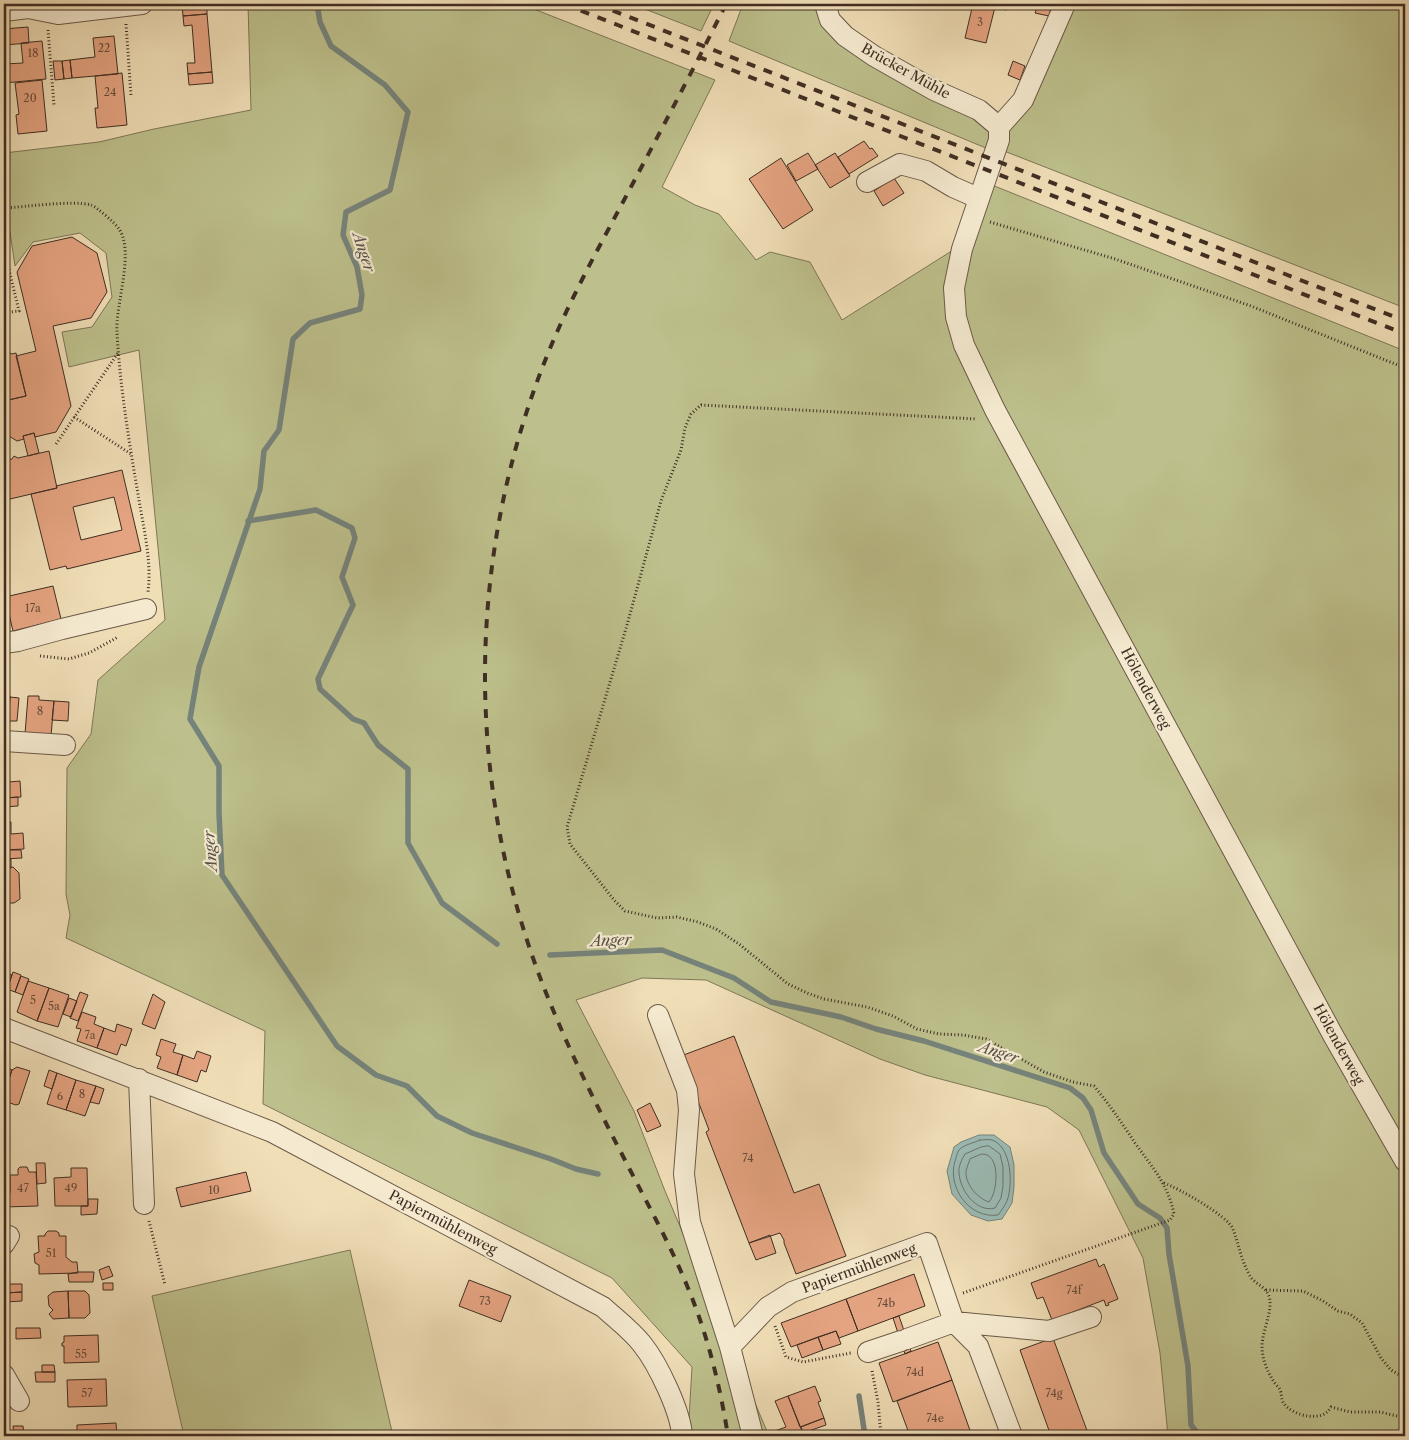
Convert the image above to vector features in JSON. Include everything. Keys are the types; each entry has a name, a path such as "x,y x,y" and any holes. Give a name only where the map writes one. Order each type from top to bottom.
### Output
{"street":[{"name":"Brücker Mühle","path":"825,4 830,20 845,36 874,56 934,90 979,110 999,127"},
{"path":"999,127 1023,100 1065,4"},
{"path":"4,11 36,8 58,14 133,5"},
{"name":"Hölenderweg","path":"999,127 999,140 962,248 954,288 956,317 964,345 995,410 1334,1037 1405,1161"},
{"path":"866,182 900,164 926,171 953,187 978,198"},
{"path":"4,643 18,642 62,629 146,609"},
{"path":"4,741 65,745"},
{"path":"658,1015 687,1090 689,1110 684,1174 690,1222 730,1347 753,1436"},
{"name":"Papiermühlenweg","path":"4,1028 272,1132 603,1307 643,1345 670,1394 682,1428 682,1436"},
{"path":"139,1079 144,1204"},
{"name":"Papiermühlenweg","path":"730,1347 768,1307 792,1292 927,1243 954,1322 978,1346 1012,1436"},
{"path":"868,1352 954,1322 1049,1331 1091,1317"},
{"path":"4,1375 19,1401"}],"path":[{"path":"131,96 133,5"},
{"path":"36,8 54,105"},
{"path":"4,208 92,205 119,228 124,238 126,254 116,326 132,455 147,551 149,582 146,609"},
{"path":"972,217 1115,259 1242,303 1405,368"},
{"path":"4,249 19,311 4,313"},
{"path":"56,444 118,353"},
{"path":"946,1300 1170,1220 1174,1214 1171,1199 1164,1183 1113,1109 1094,1086 1073,1082 1044,1072 986,1039 963,1034 939,1034 917,1029 893,1016 867,1007 824,999 806,993 788,984 739,944 716,929 677,917 657,918 626,911 614,900 570,844 567,827 627,625 661,501 682,450 685,428 691,414 701,405 982,419 995,410"},
{"path":"74,417 132,455"},
{"path":"38,656 68,658 82,655 119,636"},
{"path":"1164,1183 1176,1187 1208,1207 1233,1227 1239,1253 1250,1278 1266,1290 1270,1296 1262,1346 1265,1366 1276,1385 1280,1388 1283,1402 1288,1408 1309,1416 1322,1416 1331,1407 1336,1407 1350,1412 1380,1412 1405,1418"},
{"path":"144,1204 165,1285"},
{"path":"1266,1290 1303,1291 1338,1310 1350,1314 1362,1323 1381,1358 1391,1370 1405,1378"},
{"path":"768,1307 786,1357 803,1362 839,1354"},
{"path":"868,1352 878,1402 881,1436"}],"green space":[{"path":"248,4 521,4 715,80 662,187 695,205 719,214 756,260 770,252 810,262 842,320 958,247 952,284 955,321 971,366 992,410 996,406 966,340 959,317 957,301 960,267 987,183 1405,351 1405,1436 1168,1436 1160,1353 1143,1258 1079,1130 1047,1107 925,1075 880,1059 706,980 642,978 576,1000 634,1111 665,1191 769,1436 688,1436 692,1367 612,1278 263,1104 265,1031 66,938 70,915 66,894 67,768 91,734 98,680 165,620 139,350 69,367 62,332 92,327 112,297 106,253 80,233 33,242 15,266 4,198 4,153 99,142 251,110"},
{"path":"632,4 714,4 701,31"},
{"path":"743,4 822,4 828,21 997,128 993,151 729,41"},
{"path":"1069,4 1405,4 1405,308 999,149"},
{"path":"350,1250 393,1436 184,1436 152,1296"}],"water":[{"path":"979,1135 994,1135 1010,1147 1014,1165 1014,1187 1012,1203 1002,1219 988,1221 971,1215 952,1194 947,1171 954,1147"}],"building":[{"path":"182,4 207,4 207,14 183,16"},
{"path":"973,4 995,7 986,43 965,38"},
{"path":"981,4 1007,4 1006,10"},
{"path":"1038,4 1052,4 1049,16 1035,13"},
{"path":"207,14 212,72 188,74 187,63 195,63 192,25 184,26 183,16"},
{"path":"28,27 29,43 4,45 4,29"},
{"path":"114,36 118,74 72,78 70,60 95,57 93,38"},
{"path":"42,41 46,79 4,83 4,64 23,63 21,43"},
{"path":"70,60 72,78 64,79 62,61"},
{"path":"53,61 62,61 64,79 55,80"},
{"path":"1013,61 1025,66 1020,80 1008,75"},
{"path":"212,72 213,83 189,85 188,74"},
{"path":"122,73 127,125 97,128 95,108 98,108 95,76"},
{"path":"42,80 47,131 18,134 16,115 19,114 15,83"},
{"path":"864,141 878,156 849,174 838,157"},
{"path":"808,153 818,169 796,181 787,165"},
{"path":"835,153 850,176 830,188 815,165"},
{"path":"781,158 813,210 783,229 749,179"},
{"path":"894,178 904,193 883,206 874,191"},
{"path":"72,237 97,253 107,292 91,318 53,326 71,406 56,432 35,437 34,433 23,436 24,439 17,441 4,433 4,401 26,396 16,356 36,351 17,272 32,246"},
{"path":"4,353 16,353 26,396 4,401"},
{"path":"34,433 39,453 28,456 23,436"},
{"path":"49,451 57,488 10,499 8,503 4,501 4,461 12,459 14,456 18,458"},
{"path":"122,470 141,551 67,569 66,566 50,570 31,494 57,488 56,486","holes":["114,497 122,530 81,540 73,507"]},
{"path":"53,586 61,619 13,631 5,597"},
{"path":"4,692 10,696 7,728 4,727"},
{"path":"28,696 39,696 39,700 54,701 51,736 25,734"},
{"path":"10,697 19,698 17,721 8,721"},
{"path":"54,701 69,702 68,721 52,720"},
{"path":"8,769 9,782 20,781 21,797 4,798 4,770"},
{"path":"18,797 18,806 4,807 4,798"},
{"path":"4,822 11,822 11,834 23,833 24,849 4,850"},
{"path":"4,850 21,850 22,858 4,859"},
{"path":"4,859 11,859 11,868 4,868"},
{"path":"13,867 19,873 20,899 14,903 7,903 4,900 4,868"},
{"path":"4,972 12,975 4,998"},
{"path":"13,972 21,975 15,992 7,989"},
{"path":"21,976 29,979 23,995 15,992"},
{"path":"28,981 49,988 37,1021 17,1012"},
{"path":"49,988 69,995 58,1027 37,1021"},
{"path":"80,992 88,995 78,1021 70,1018"},
{"path":"153,994 165,1002 155,1029 142,1024"},
{"path":"69,998 77,1001 71,1017 63,1014"},
{"path":"82,1012 96,1017 94,1024 104,1028 97,1048 77,1041 81,1029 76,1028"},
{"path":"117,1024 132,1029 126,1046 121,1044 117,1055 97,1048 104,1028 115,1032"},
{"path":"734,1036 794,1193 819,1184 846,1256 796,1274 780,1233 749,1243 706,1132 709,1130 681,1056"},
{"path":"161,1039 176,1044 173,1052 183,1055 177,1075 157,1068 161,1057 156,1055"},
{"path":"197,1051 211,1056 206,1072 201,1070 197,1082 177,1075 183,1055 194,1059"},
{"path":"4,1067 12,1070 4,1102"},
{"path":"17,1067 30,1071 19,1104 16,1105 4,1101 12,1070"},
{"path":"49,1070 57,1073 52,1089 44,1086"},
{"path":"57,1073 76,1080 66,1110 47,1104"},
{"path":"76,1080 96,1086 85,1116 66,1110"},
{"path":"96,1086 104,1089 99,1104 90,1102"},
{"path":"650,1103 661,1126 647,1132 637,1110"},
{"path":"36,1163 45,1163 46,1183 37,1184"},
{"path":"20,1167 27,1167 29,1172 36,1172 38,1206 4,1207 4,1193 10,1193 10,1175 18,1175"},
{"path":"71,1168 87,1168 88,1206 55,1206 54,1178 71,1177"},
{"path":"246,1172 251,1191 181,1207 176,1188"},
{"path":"88,1199 98,1199 97,1214 81,1215 81,1206 88,1206"},
{"path":"48,1231 56,1231 59,1233 59,1236 66,1236 66,1257 72,1262 77,1262 78,1273 39,1274 39,1265 35,1263 34,1254 39,1252 38,1236 45,1236"},
{"path":"770,1235 776,1253 756,1260 749,1243"},
{"path":"1096,1259 1099,1267 1104,1264 1118,1299 1108,1303 1109,1305 1106,1306 1104,1300 1052,1320 1043,1297 1037,1299 1031,1283"},
{"path":"109,1266 113,1276 102,1280 99,1270"},
{"path":"94,1272 93,1282 69,1282 68,1274"},
{"path":"914,1274 925,1306 858,1331 846,1299"},
{"path":"469,1280 511,1296 501,1322 459,1306"},
{"path":"103,1283 113,1283 113,1290 103,1290"},
{"path":"5,1284 22,1284 22,1292 5,1293"},
{"path":"68,1291 85,1291 89,1295 90,1313 85,1318 69,1318"},
{"path":"68,1291 69,1318 53,1319 49,1314 53,1310 49,1306 48,1296 53,1292"},
{"path":"22,1292 22,1301 5,1302 5,1293"},
{"path":"846,1299 858,1331 839,1338 836,1331 791,1347 781,1323"},
{"path":"899,1316 911,1351 905,1354 893,1318"},
{"path":"16,1328 40,1328 41,1338 16,1339"},
{"path":"836,1331 841,1344 823,1350 818,1337"},
{"path":"98,1335 99,1362 64,1363 64,1346 62,1346 62,1343 64,1342 64,1336"},
{"path":"818,1337 823,1350 802,1358 797,1345"},
{"path":"1053,1338 1089,1436 1051,1436 1020,1350"},
{"path":"938,1342 952,1380 893,1402 879,1363"},
{"path":"42,1365 54,1365 55,1372 42,1372"},
{"path":"35,1372 55,1372 55,1382 36,1382"},
{"path":"106,1379 107,1406 68,1407 67,1380"},
{"path":"952,1380 972,1436 910,1436 897,1401"},
{"path":"815,1386 821,1401 818,1402 824,1418 800,1427 788,1396"},
{"path":"788,1396 804,1436 770,1436 769,1433 786,1427 775,1401"},
{"path":"824,1418 826,1425 803,1433 801,1427"},
{"path":"116,1423 117,1436 77,1436 77,1425"},
{"path":"13,1426 23,1426 24,1436 14,1436"}],"waterway":[{"name":"Anger","path":"317,4 320,22 331,46 385,85 408,112 390,190 346,212 343,235 357,267 362,295 360,309 310,323 293,339 279,430 264,451 260,489 199,667 190,719 219,766 222,875 337,1046 376,1075 407,1086 437,1116 472,1133 576,1169 598,1174"},
{"name":"Anger","path":"248,521 316,510 352,528 355,538 342,577 353,605 318,679 320,689 353,719 364,723 378,745 408,769 408,843 442,903 497,944"},
{"name":"Anger","path":"550,955 662,950 734,978 771,1002 841,1017 876,1029 924,1041 1070,1088 1083,1098 1091,1110 1104,1153 1138,1204 1160,1218 1167,1228 1169,1254 1188,1366 1191,1425 1200,1436"},
{"name":"Anger","path":"859,1396 865,1436"}],"railway":[{"path":"564,4 1405,334"},
{"path":"596,4 1405,321"},
{"path":"726,4 568,309 551,346 522,426 502,508 489,592 485,676 489,759 502,843 522,925 551,1005 568,1045 667,1241 688,1288 702,1324 721,1399 728,1436"}]}
